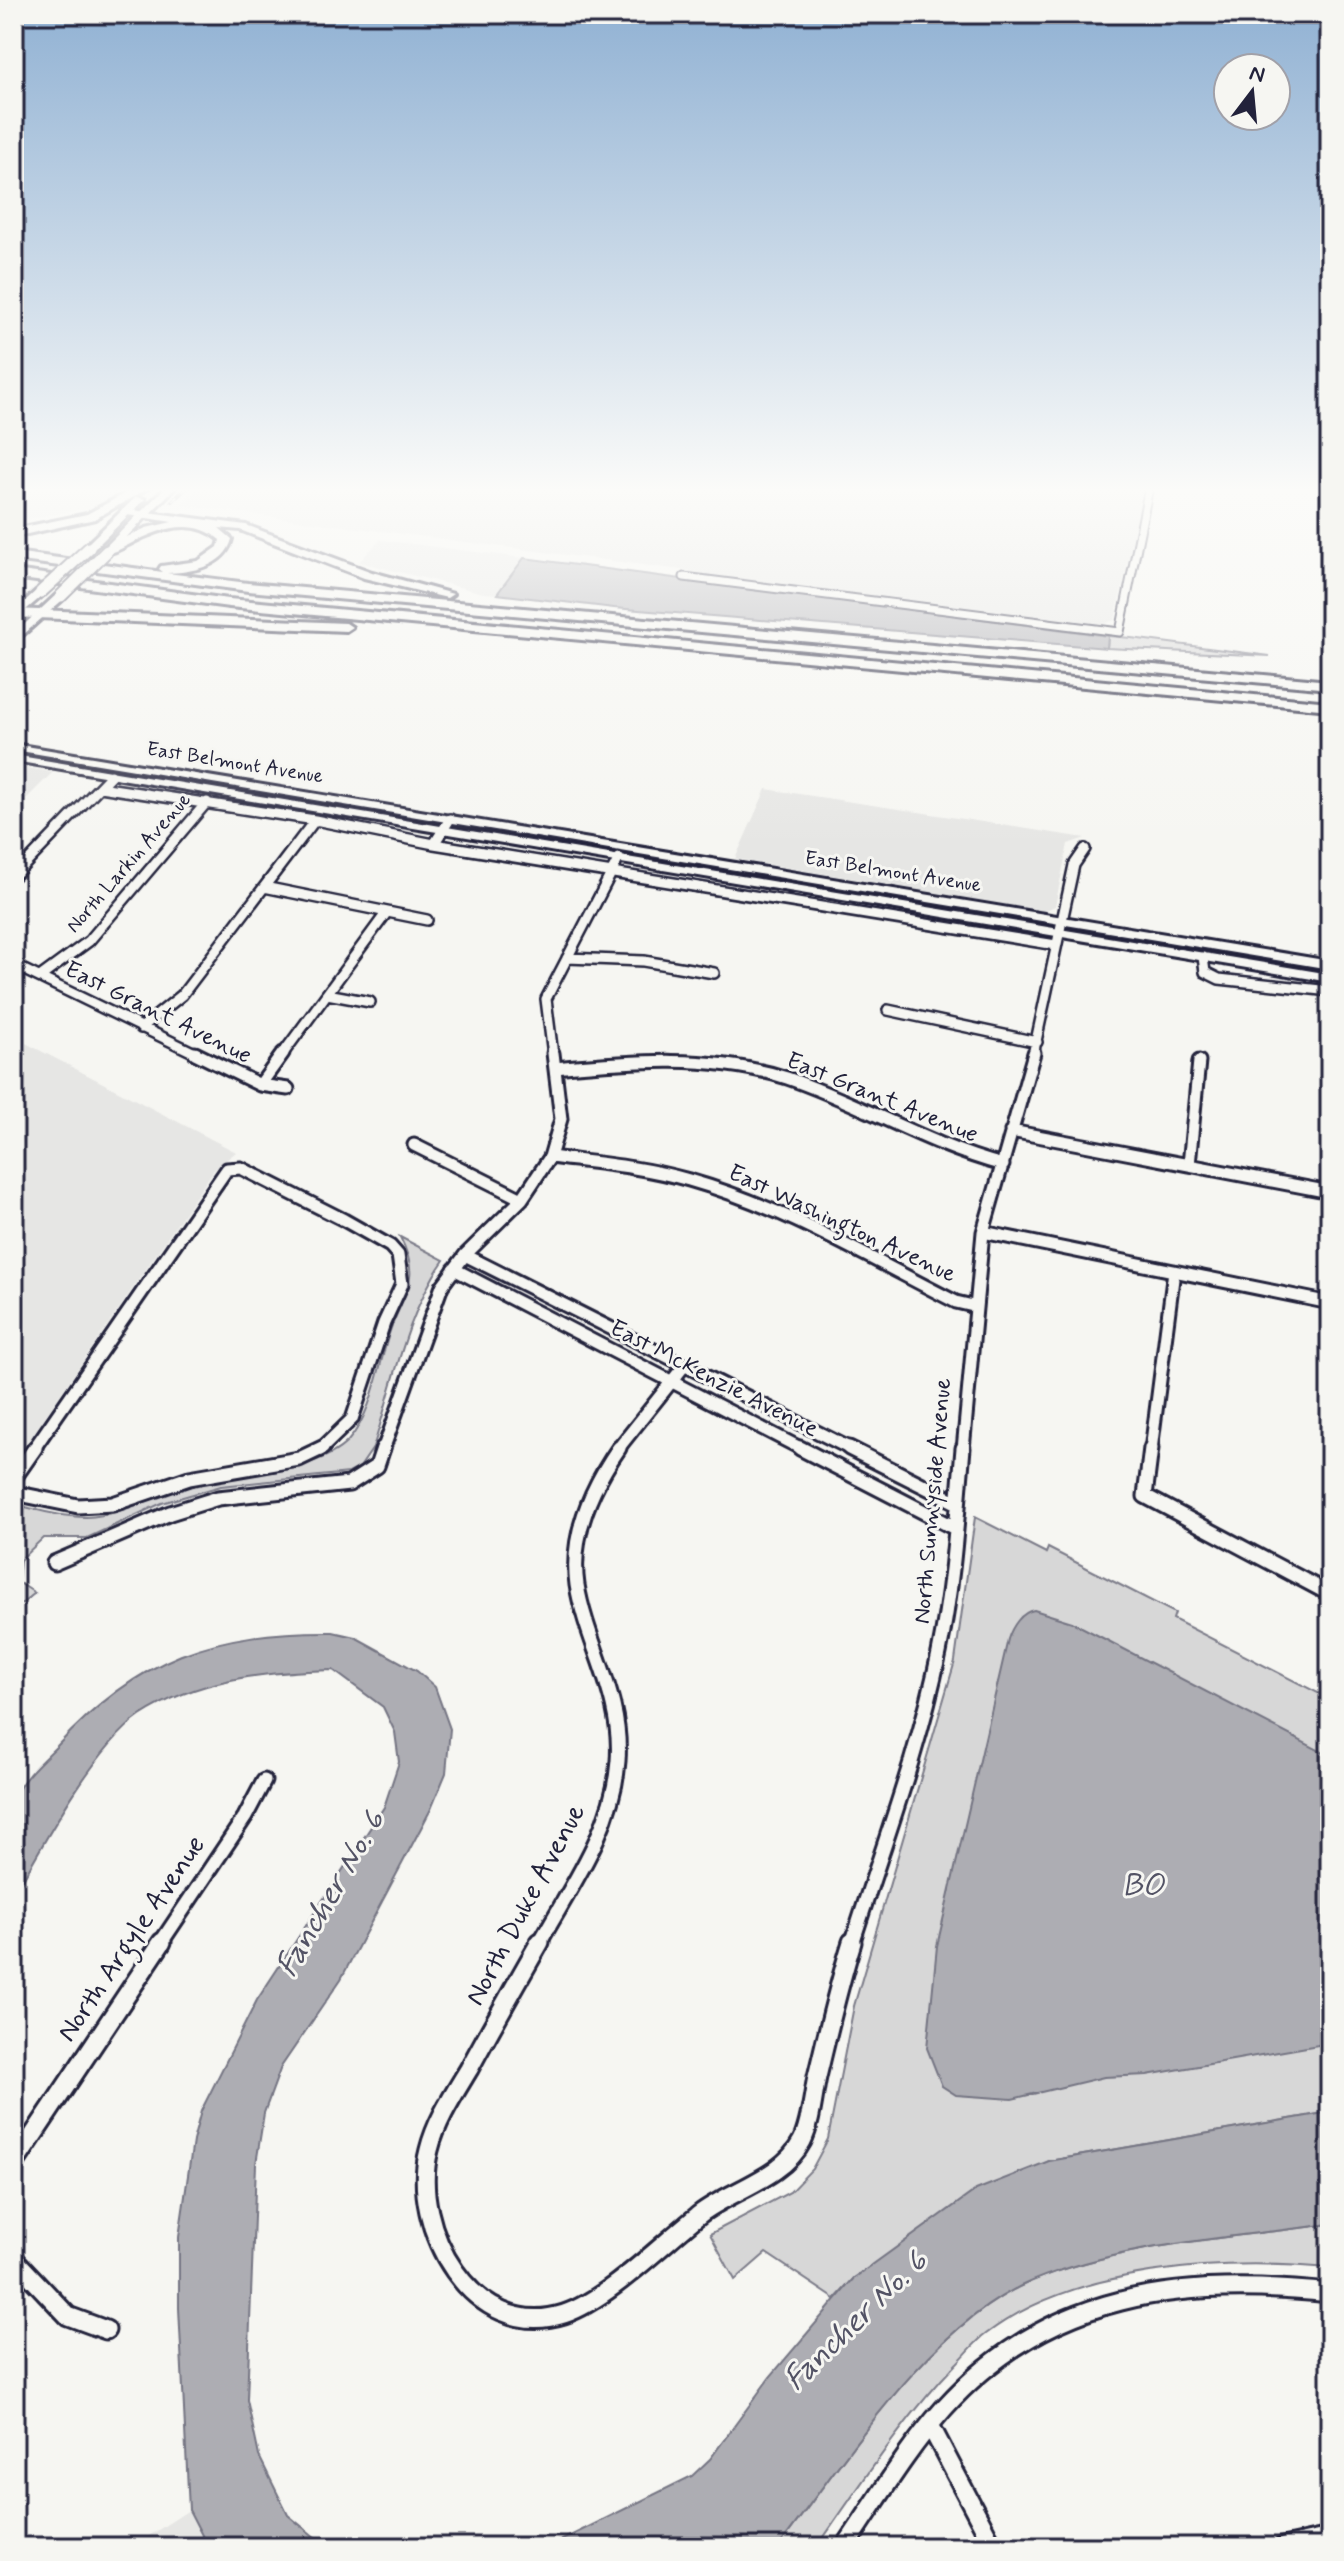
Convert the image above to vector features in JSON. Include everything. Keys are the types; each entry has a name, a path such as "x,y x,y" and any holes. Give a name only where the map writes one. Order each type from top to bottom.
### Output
{"highway":[{"path":"263,607 1330,706"},
{"path":"464,607 1330,685"},
{"path":"542,607 705,629"},
{"path":"15,615 339,627 700,648"}],"main road":[{"path":"14,640 50,607"}],"street":[{"path":"918,607 1120,632 1125,607"},
{"name":"East Belmont Avenue","path":"14,747 1330,978"},
{"name":"East Belmont Avenue","path":"14,758 447,824 616,865"},
{"path":"14,876 111,775"},
{"name":"East Belmont Avenue","path":"100,787 315,820 434,844 616,865 1059,932 1330,965"},
{"name":"North Larkin Avenue","path":"40,977 89,941 207,802"},
{"path":"141,1028 182,995 315,820"},
{"path":"434,844 447,824"},
{"name":"North Sunnyside Avenue","path":"796,2152 808,2125 851,1940 927,1705 947,1609 973,1306 983,1232 1037,1042 1074,865 1085,849"},
{"path":"54,1563 176,1509 243,1493 338,1486 371,1473 386,1449 427,1321 454,1269 522,1199 550,1157 561,1119 546,999 616,865"},
{"path":"264,887 427,920"},
{"path":"260,1085 387,912"},
{"path":"1203,957 1205,972 1219,979 1330,991"},
{"path":"567,958 644,961 714,973"},
{"name":"East Grant Avenue","path":"14,965 260,1085 288,1089"},
{"path":"327,994 370,1002"},
{"path":"888,1010 1037,1042"},
{"name":"East Grant Avenue","path":"555,1068 669,1058 718,1063 785,1078 1003,1165"},
{"path":"1189,1165 1199,1061"},
{"name":"East Grant Avenue","path":"1011,1131 1330,1192"},
{"path":"414,1145 522,1199"},
{"name":"East Washington Avenue","path":"550,1157 655,1171 714,1188 763,1207 956,1302 973,1306"},
{"path":"14,1478 227,1169 241,1168 344,1220 390,1246 398,1255 402,1284 384,1323 358,1407 339,1435 319,1451 299,1459 189,1478 113,1504 78,1506 14,1493"},
{"path":"983,1232 1330,1303"},
{"name":"East McKenzie Avenue","path":"465,1255 956,1502"},
{"name":"East McKenzie Avenue","path":"454,1269 955,1528"},
{"path":"1174,1271 1145,1496 1329,1589"},
{"name":"North Duke Avenue","path":"684,1366 616,1450 601,1478 580,1539 576,1572 581,1601 611,1683 619,1723 620,1759 614,1796 601,1833 447,2107 429,2149 424,2183 428,2216 441,2252 458,2278 478,2296 507,2312 540,2319 564,2314 589,2303 704,2211 775,2171 796,2152"},
{"name":"North Argyle Avenue","path":"14,2164 245,1817 264,1781"},
{"path":"14,2259 68,2316 106,2330"},
{"path":"845,2547 930,2425 993,2360 1027,2335 1066,2316 1113,2302 1254,2287 1330,2293"},
{"path":"930,2425 994,2547"},
{"path":"1283,2547 1330,2537"}],"shaded area":[{"path":"947,607 1118,607 1115,620 1099,625"},
{"path":"1108,636 1131,638 1270,656 1107,648"},
{"path":"14,766 53,772 14,811"},
{"path":"766,789 1085,838 1068,844 1055,906 1044,911 735,859"},
{"path":"14,1037 236,1152 214,1170 14,1462"},
{"path":"400,1237 444,1260 410,1326 373,1448 360,1467 349,1473 221,1486 162,1503 87,1538 43,1538 20,1560 18,1582 35,1593 14,1610 14,1504 68,1516 99,1516 185,1487 295,1467 334,1452 348,1441 370,1402 391,1328 409,1283 410,1263"},
{"path":"975,1517 1046,1553 1048,1548 1175,1613 1173,1619 1330,1699 1330,2112 1049,2161 854,2278 835,2299 766,2253 735,2280 710,2234 790,2192 812,2169 828,2139 854,2006 955,1661"},
{"path":"1330,2224 1330,2268 1244,2265 1151,2272 1062,2294 1022,2311 982,2337 937,2385 883,2452 817,2547 778,2547 860,2437 924,2361 959,2328 995,2301 1032,2281 1104,2258 1179,2244"},
{"path":"189,2510 208,2547 132,2547"}],"water":[{"path":"602,607 887,607 1108,636 1107,648"},
{"name":"BO","path":"1034,1610 1072,1622 1330,1756 1330,2043 1147,2075 1104,2077 1012,2099 956,2095 942,2086 927,2048 937,1946 1008,1639 1018,1621"},
{"name":"Fancher No. 6","path":"333,1632 355,1637 417,1671 435,1687 450,1729 446,1773 431,1809 341,1979 281,2067 264,2113 256,2164 247,2400 259,2456 288,2515 327,2547 208,2547 189,2510 179,2308 179,2237 193,2141 201,2111 257,2000 384,1807 399,1762 395,1732 383,1707 333,1670 258,1675 185,1693 140,1716 105,1751 70,1799 14,1895 12,1806 22,1784 45,1757 118,1690 149,1671 181,1655 215,1644 290,1633"},
{"name":"Fancher No. 6","path":"1330,2112 1330,2224 1179,2244 1104,2258 1032,2281 995,2301 959,2328 924,2361 860,2437 778,2547 526,2547 556,2543 692,2476 710,2459 770,2377 854,2278 976,2190 1049,2161"}]}
